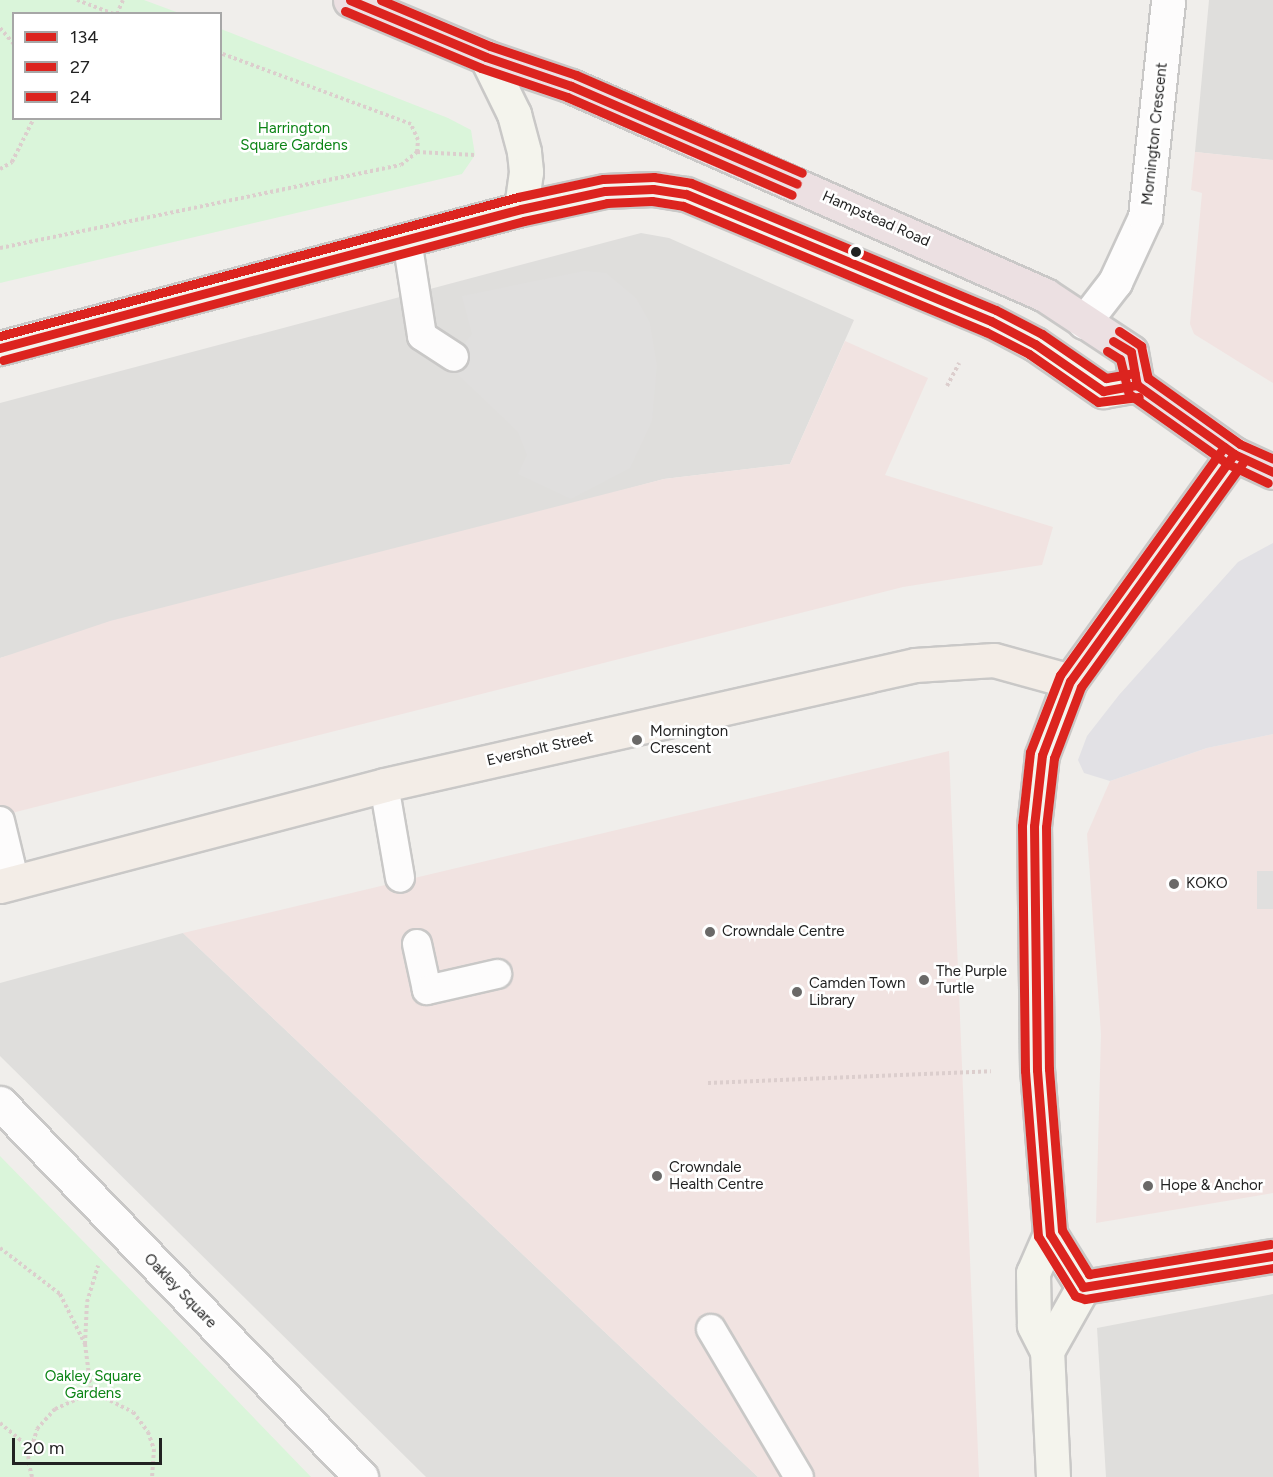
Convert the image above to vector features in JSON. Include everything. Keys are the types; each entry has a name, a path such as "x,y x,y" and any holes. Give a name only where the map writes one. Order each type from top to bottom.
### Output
{"highway":[{"name":"Hampstead Road","path":"350,0 486,57 571,86 1045,295 1131,352 1137,385"},
{"path":"1137,385 1234,454 1273,472"}],"main road":[{"path":"1070,681 1234,454"},
{"name":"Eversholt Street","path":"7,885 384,784 947,660 994,660 1070,681"}],"street":[{"name":"Mornington Crescent","path":"1084,322 1115,282 1145,217 1168,0"},
{"path":"486,57 514,114 524,152 526,172 520,209"},
{"path":"0,348 520,209 605,191 653,189 686,194 991,321 1035,344 1103,391 1137,385"},
{"path":"1070,681 1041,755 1035,826 1037,1070 1050,1234 1083,1287"},
{"name":"Oakley Square","path":"0,1103 361,1477"},
{"path":"1050,1234 1033,1273 1034,1325 1047,1351 1053,1477"},
{"path":"1083,1287 1273,1256"},
{"path":"1047,1351 1083,1287"}],"lane":[{"path":"406,240 422,336 454,357"},
{"path":"384,784 400,879"},
{"path":"0,821 7,885"},
{"path":"417,944 427,990 497,974"},
{"path":"711,1329 799,1477"}],"path":[{"path":"77,0 110,12"},
{"path":"0,28 12,43"},
{"path":"222,54 411,124 418,140 417,152"},
{"path":"0,169 12,162 33,120"},
{"path":"0,248 401,165 417,152 476,155"},
{"path":"947,386 959,363"},
{"path":"708,1083 991,1071"},
{"path":"0,1248 60,1294 85,1344 92,1398"},
{"path":"32,1477 28,1459 37,1429 55,1408 92,1398 105,1398 133,1412 148,1432 154,1449 152,1477"},
{"path":"0,1423 31,1449"}],"shaded area":[{"path":"1209,0 1273,0 1273,160 1195,152"},
{"path":"1195,152 1273,160 1273,383 1194,334 1190,324 1202,193 1191,190"},
{"path":"641,233 669,238 854,320 790,464 664,479 0,658 0,403"},
{"path":"584,271 606,273 636,298 650,323 657,365 652,421 630,468 571,499 518,474 527,455 518,432 448,365 472,334 462,296"},
{"path":"845,341 928,378 885,475 1053,527 1042,565 903,587 0,816 0,658 110,621 664,479 790,464"},
{"path":"1273,543 1273,734 1207,748 1110,781 1084,773 1078,760 1087,736 1119,695 1238,562"},
{"path":"1273,734 1273,1193 1096,1223 1101,1034 1087,834 1110,781 1207,748"},
{"path":"949,751 979,1477 758,1477 183,933"},
{"path":"1257,871 1273,871 1273,909 1257,909"},
{"path":"183,933 758,1477 426,1477 0,1056 0,983"},
{"path":"1273,1294 1273,1477 1106,1477 1097,1328"}],"green space":[{"name":"Harrington Square Gardens","path":"0,0 144,0 176,12 12,12 12,120 222,120 222,29 448,118 471,130 475,155 462,174 0,283"},
{"name":"Oakley Square Gardens","path":"0,1156 119,1278 311,1477 0,1477"}],"transit line":[{"name":"134","path":"350,0 486,57 571,86 797,184"},
{"name":"24","path":"381,0 490,46 576,75 802,173"},
{"name":"27","path":"345,11 481,68 567,97 792,195"},
{"name":"24","path":"0,336 518,197 603,179 654,177 691,183 996,310 1042,334 1106,378 1135,373"},
{"name":"134","path":"0,348 521,209 605,191 653,189 686,194 991,321 1035,344 1103,391 1137,385"},
{"name":"27","path":"3,360 524,221 607,203 652,201 683,206 986,332 1029,354 1098,402 1139,397"},
{"name":"24","path":"1119,331 1141,346 1148,378 1240,444 1273,459"},
{"name":"134","path":"1113,341 1131,352 1137,385 1234,454 1273,472"},
{"name":"27","path":"1107,351 1120,359 1129,394 1228,464 1268,483"},
{"name":"27","path":"1224,447 1060,675 1030,752 1022,826 1025,1071 1038,1236 1075,1296 1085,1299 1273,1268"},
{"name":"134","path":"1234,454 1070,681 1042,755 1034,826 1037,1070 1050,1234 1083,1287 1273,1256"},
{"name":"24","path":"1244,461 1081,687 1054,758 1046,827 1049,1069 1062,1230 1089,1274 1271,1244"}],"place":[{"name":"Mornington Crescent","path":"637,740"},
{"name":"KOKO","path":"1174,884"},
{"name":"Crowndale Centre","path":"710,932"},
{"name":"The Purple Turtle","path":"924,980"},
{"name":"Camden Town Library","path":"797,992"},
{"name":"Crowndale Health Centre","path":"657,1176"},
{"name":"Hope & Anchor","path":"1148,1186"}]}
